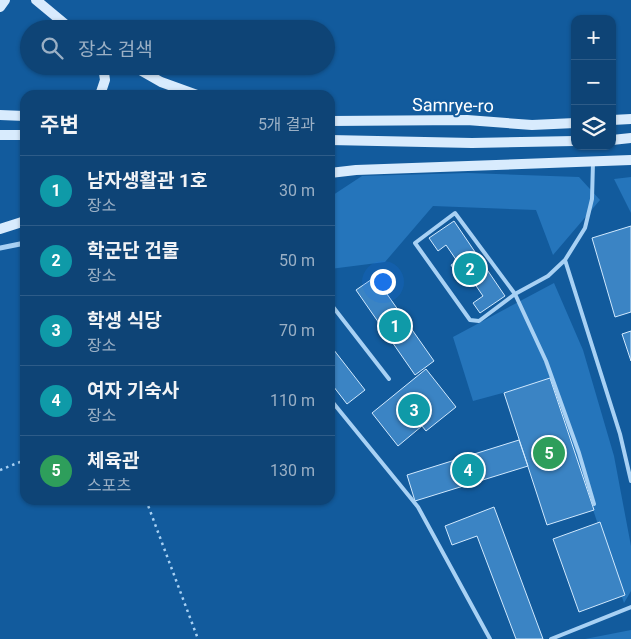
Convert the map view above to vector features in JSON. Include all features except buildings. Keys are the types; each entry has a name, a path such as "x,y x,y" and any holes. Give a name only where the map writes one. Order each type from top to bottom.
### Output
{"street":[{"path":"0,8 5,0"},
{"path":"36,0 60,20"},
{"path":"102,90 105,80 104,75"},
{"path":"148,75 160,82 183,90"},
{"path":"3,115 20,116"},
{"path":"616,120 631,119"},
{"name":"Samrye-ro","path":"335,121 467,120 532,125 571,123"},
{"path":"5,135 20,135"},
{"path":"616,140 631,138"},
{"name":"Samrye-ro","path":"335,140 472,143 571,141"},
{"path":"335,172 356,170 631,160"},
{"path":"0,229 20,223"},
{"path":"0,248 20,244"}],"lane":[{"path":"593,162 592,199 585,228 565,260 548,276 515,294 479,321 470,320 416,243 455,213 515,294 546,361 579,453 594,504"},
{"path":"565,260 620,434 631,481"},
{"path":"335,309 389,379"},
{"path":"335,405 418,507 490,639"},
{"path":"551,639 631,607"}],"path":[{"path":"0,470 20,462"},
{"path":"148,505 198,639"}],"shaded area":[{"path":"468,173 579,177 600,200 553,255 536,210 433,206 385,262 335,268 335,194 362,176"},
{"path":"631,177 631,213 614,179"},
{"path":"554,283 583,350 614,456 631,546 631,591 624,603 550,380 473,401 453,337"},
{"path":"631,630 631,639 585,639"}],"place":[{"name":"학군단 건물","path":"470,269"},
{"name":"남자생활관 1호","path":"395,326"},
{"name":"학생 식당","path":"414,410"},
{"name":"체육관","path":"549,453"},
{"name":"여자 기숙사","path":"468,470"}]}
